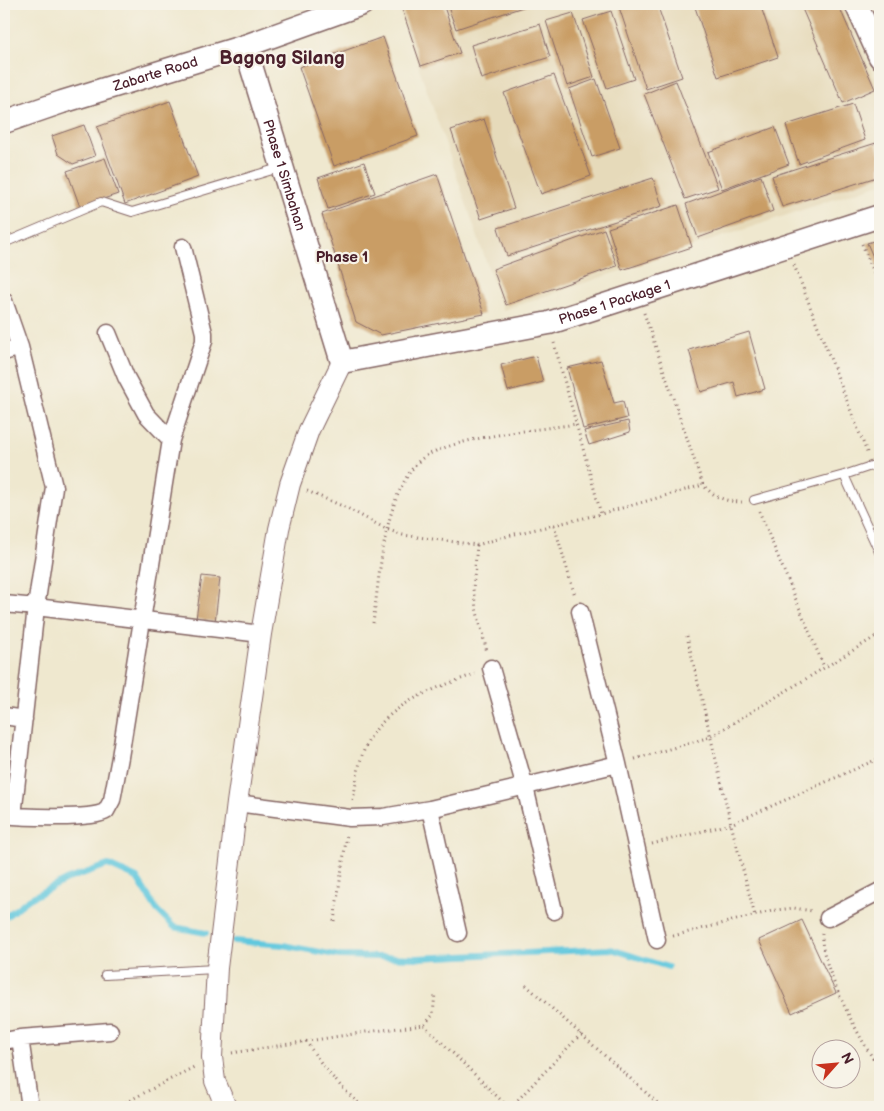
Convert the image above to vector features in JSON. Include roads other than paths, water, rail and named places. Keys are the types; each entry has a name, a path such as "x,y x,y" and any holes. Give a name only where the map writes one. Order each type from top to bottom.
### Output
{"main road":[{"name":"Zabarte Road","path":"4,122 62,102 245,46 362,4"},
{"path":"856,4 880,57"},
{"name":"Phase 1 Simbahan","path":"245,46 342,362"},
{"name":"Phase 1 Package 1","path":"342,362 549,323 880,216"}],"street":[{"path":"4,301 20,347 54,486 36,607 24,719 9,815 102,814 109,807 112,800 120,757 171,440 198,361 204,333 184,246"},
{"path":"108,333 126,377 146,414 171,440"},
{"path":"4,352 20,347"},
{"path":"226,1107 215,1081 212,1057 217,968 236,803 261,634 279,529 290,484 309,430 342,362"},
{"path":"4,604 261,634"},
{"path":"580,611 618,764 657,940"},
{"path":"491,668 525,787 554,911"},
{"path":"4,716 24,719"},
{"path":"236,803 350,818 383,817 430,809 618,764"},
{"path":"430,809 458,933"},
{"path":"828,918 880,891"},
{"path":"4,1041 110,1031"},
{"path":"20,1038 30,1107"}],"lane":[{"path":"4,243 101,202 132,212 281,168"},
{"path":"754,500 876,464"},
{"path":"844,475 880,554"},
{"path":"105,975 217,968"}],"waterway":[{"path":"4,918 29,899 68,879 108,865 137,878 157,910 174,927 206,933"},
{"path":"234,941 283,945 340,956 417,958 611,949 668,967"}],"district":[{"name":"Bagong Silang","path":"282,58"},
{"name":"Phase 1","path":"342,257"}]}
